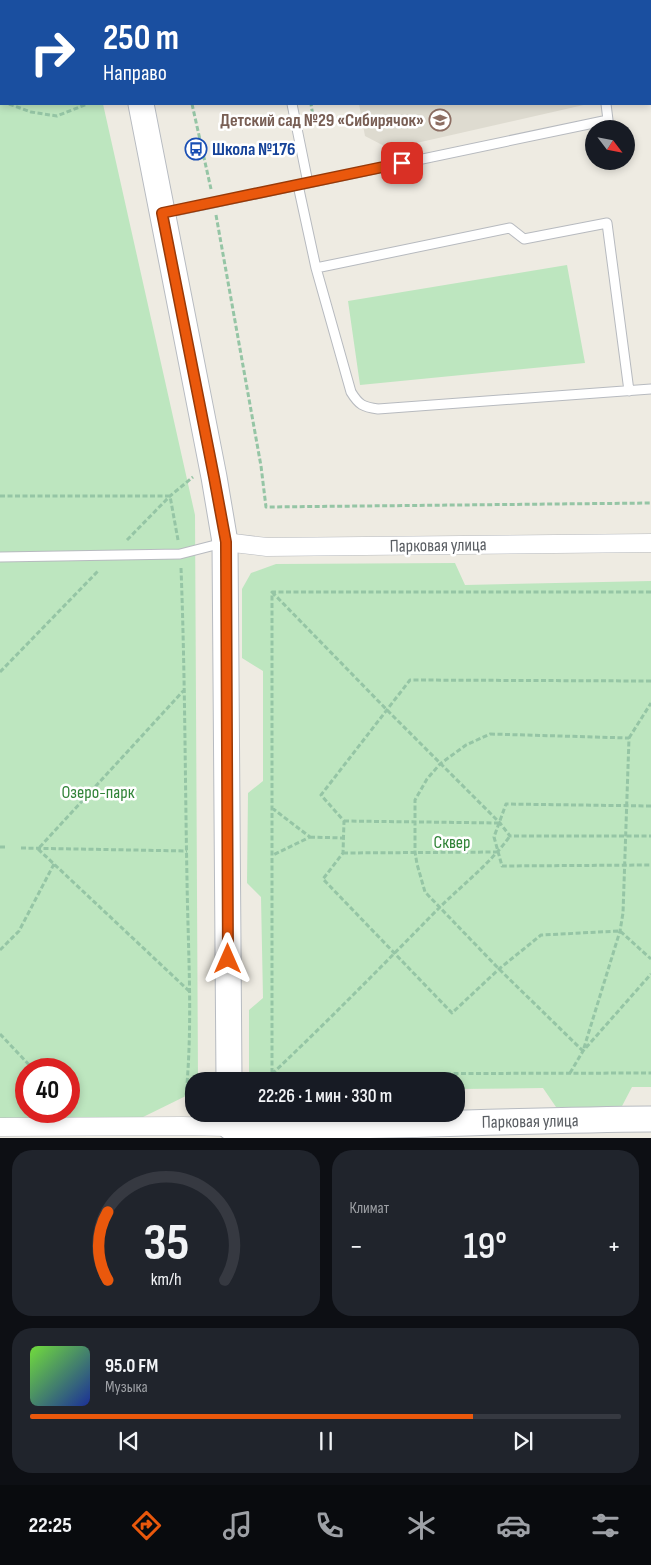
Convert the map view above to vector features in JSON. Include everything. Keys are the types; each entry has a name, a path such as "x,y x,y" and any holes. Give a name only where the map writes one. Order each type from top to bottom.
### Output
{"street":[{"path":"140,105 226,542 229,1072"},
{"name":"Парковая улица","path":"226,542 267,547 651,542"},
{"name":"Парковая улица","path":"0,1127 229,1126 287,1128 551,1124 651,1118"}],"lane":[{"path":"292,105 316,268 351,392 356,401 365,408 378,409 651,389"},
{"path":"162,213 608,120 606,105"},
{"path":"316,268 510,228 524,239 607,223 629,391"},
{"path":"0,557 180,554 226,542"}],"path":[{"path":"12,105 31,112 57,116 84,105"},
{"path":"0,672 170,496 195,475"},
{"path":"0,496 170,496"},
{"path":"170,496 180,554 185,689 189,991 188,1072"},
{"path":"272,592 651,592"},
{"path":"272,592 440,764 500,822 510,836"},
{"path":"272,592 272,1072"},
{"path":"651,681 410,680 321,795 344,821 343,853 323,879 452,1013 499,968 541,935 620,931 651,959"},
{"path":"38,849 185,689"},
{"path":"583,1051 624,913 629,738 651,703"},
{"path":"583,1051 425,892 415,852 415,800 427,779 440,764 466,745 490,734 629,738"},
{"path":"651,806 506,804 494,836 502,866 651,865"},
{"path":"272,808 310,837"},
{"path":"344,821 500,822"},
{"path":"510,836 651,836"},
{"path":"274,1072 498,852 510,836"},
{"path":"272,855 310,837 343,838"},
{"path":"0,847 5,847"},
{"path":"21,848 186,851"},
{"path":"38,849 189,991"},
{"path":"343,853 498,852"},
{"path":"0,950 19,931 54,864"},
{"path":"570,1073 583,1051 651,974"},
{"path":"0,1034 23,1058"},
{"path":"465,1073 651,1073"}],"shaded area":[{"name":"Детский сад №29 «Сибирячок»","path":"359,105 584,105 390,149 365,136"}],"green space":[{"name":"Озеро-парк","path":"0,105 103,105 195,515 198,1072 185,1072 185,1096 139,1119 80,1119 80,1058 15,1058 15,1119 0,1119"},
{"path":"567,265 585,363 360,385 348,301"},
{"name":"Сквер","path":"455,563 465,585 651,581 651,1087 632,1087 621,1108 556,1107 543,1088 465,1089 465,1072 249,1072 249,1010 263,998 261,897 247,883 248,793 263,781 263,671 242,658 242,589 251,573 276,564"}],"place":[{"name":"Детский сад №29 «Сибирячок»","path":"440,120"},
{"name":"Школа №176","path":"196,149"}],"route":[{"path":"228,959 226,542 162,213 402,163"}]}
